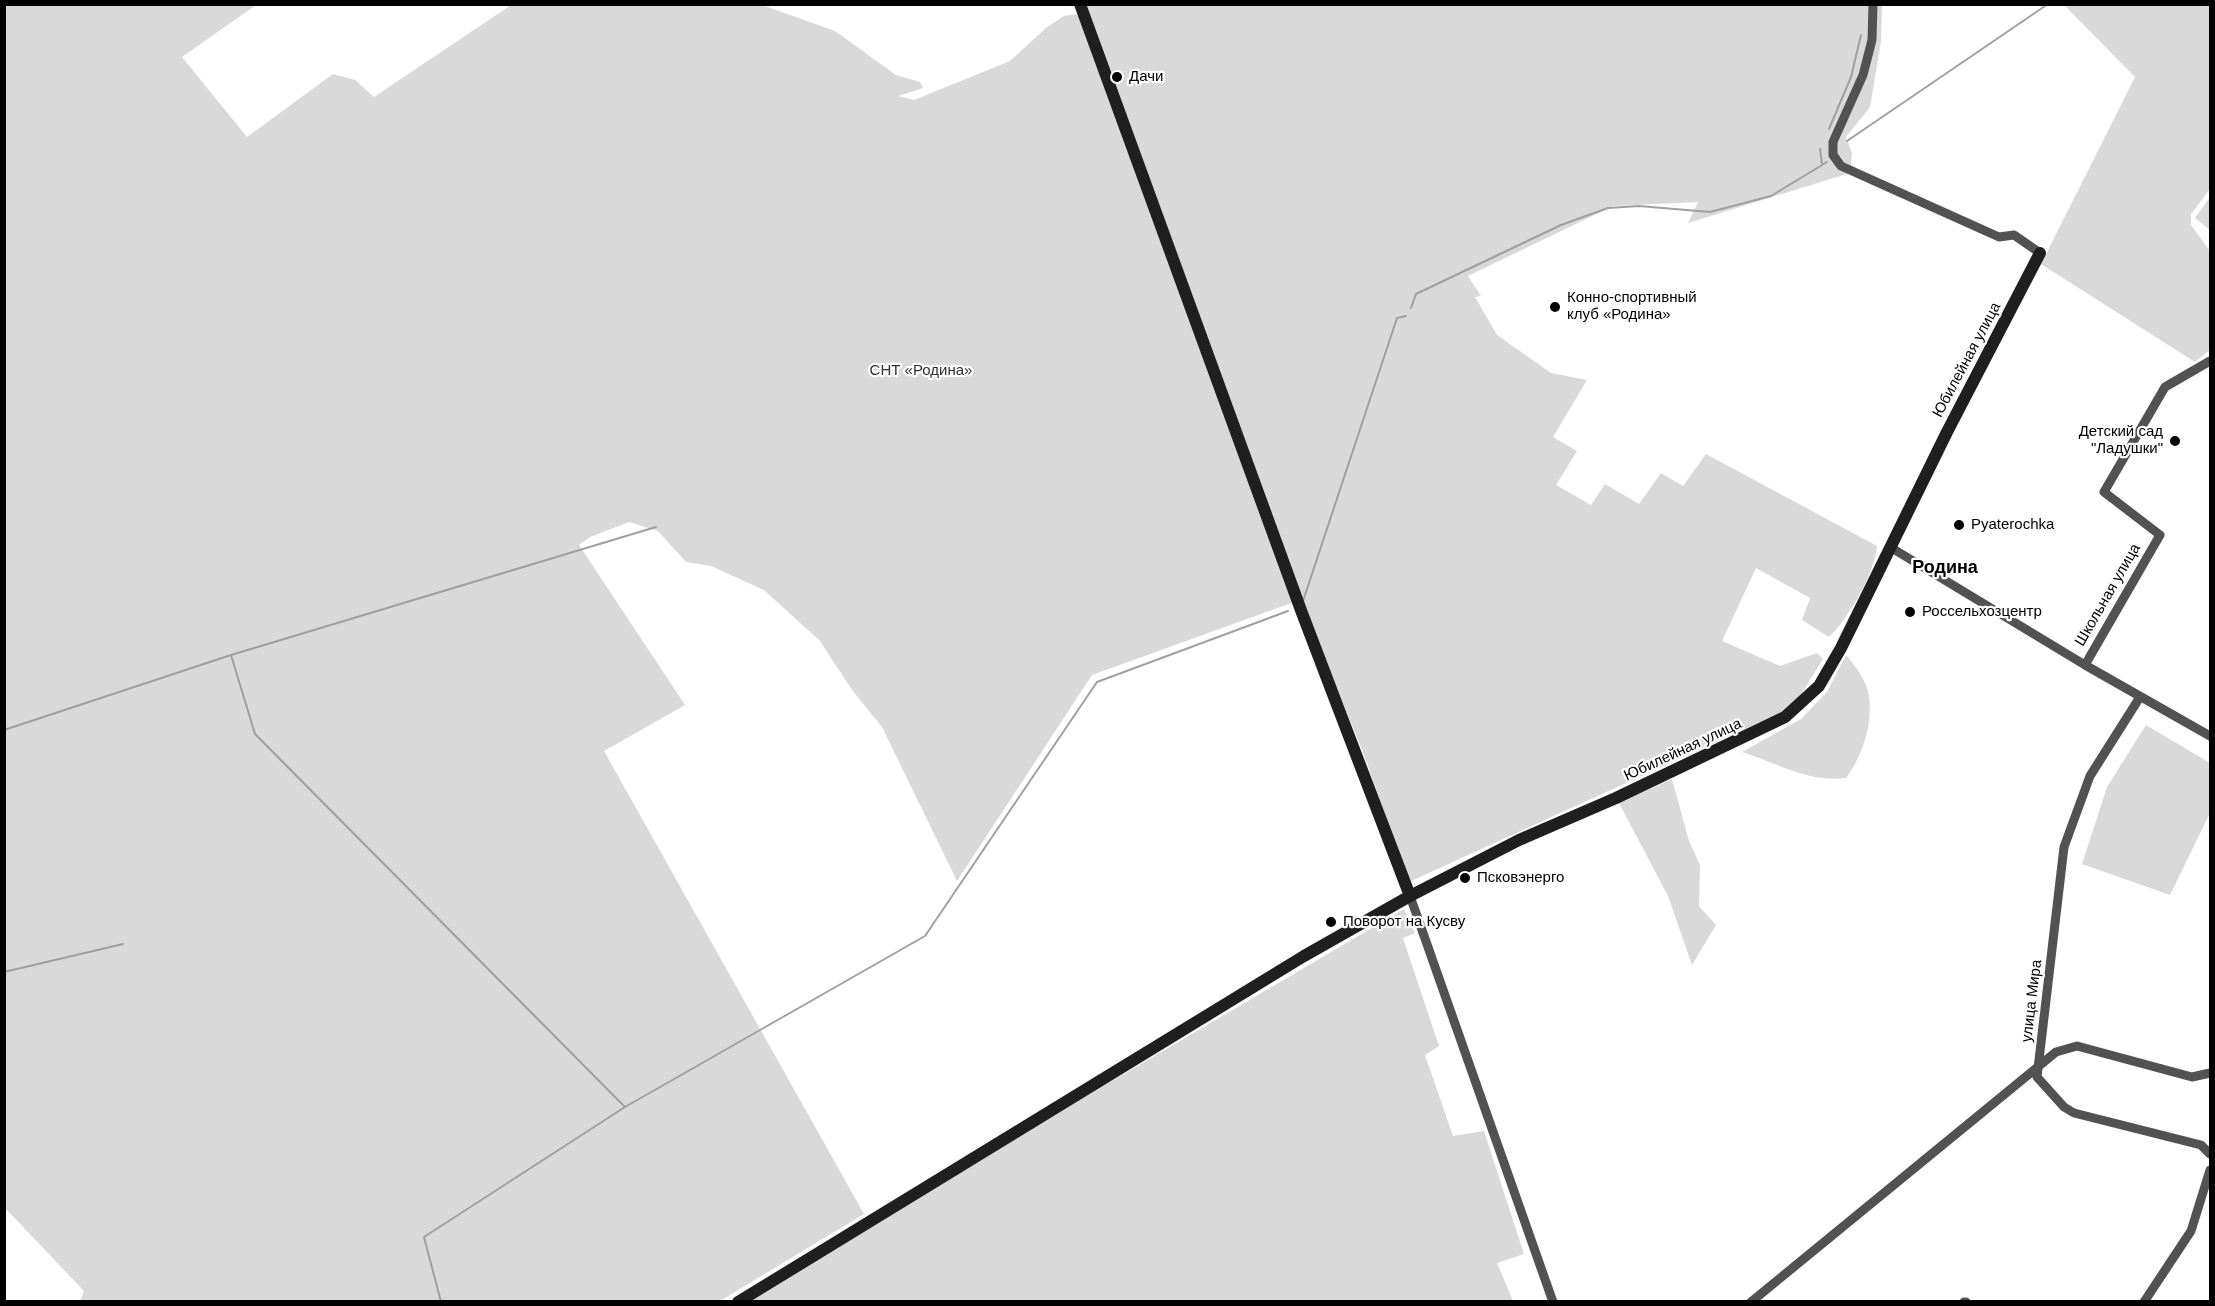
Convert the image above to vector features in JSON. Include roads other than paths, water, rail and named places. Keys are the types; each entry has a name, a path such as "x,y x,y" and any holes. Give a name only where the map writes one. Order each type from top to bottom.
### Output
{"street":[{"path":"1080,4 1302,613 1410,896 1553,1302"},
{"path":"1873,4 1872,40 1863,75 1833,142 1833,154 1837,160 1847,169 1999,237 2014,236 2040,253"},
{"name":"Юбилейная улица","path":"738,1302 1304,956 1410,896 1519,840 1616,798 1785,717 1819,686 1841,648 2040,253"},
{"name":"Школьная улица","path":"2085,665 2160,535 2104,492 2164,387 2211,361"},
{"path":"1890,547 2085,665 2211,736"},
{"name":"улица Мира","path":"1751,1302 1936,1153 2036,1065 2042,1047 2064,847 2090,776 2140,697"},
{"path":"2211,1073 2192,1077 2077,1046 2056,1052 2036,1065 2037,1077 2064,1107 2074,1113 2201,1145 2211,1154"},
{"path":"2137,1302 2144,1301 2186,1241 2210,1172"}],"waterway":[{"path":"1847,141 2048,4"},
{"path":"1829,129 1851,77 1861,35"},
{"path":"1820,149 1822,164"},
{"path":"1411,308 1416,294 1561,225 1608,208 1639,206 1710,212 1771,196 1827,162"},
{"path":"1303,601 1397,318 1406,316"},
{"path":"624,1106 255,734 231,655 656,527"},
{"path":"441,1302 424,1237 625,1107 925,936 1097,682 1288,611"},
{"path":"4,730 231,655"},
{"path":"4,972 123,944"}],"place":[{"name":"Дачи","path":"1117,77"},
{"name":"Конно-спортивный клуб «Родина»","path":"1555,307"},
{"name":"Детский сад \"Ладушки\"","path":"2175,441"},
{"name":"Pyaterochka","path":"1959,525"},
{"name":"Россельхозцентр","path":"1910,612"},
{"name":"Псковэнерго","path":"1465,878"},
{"name":"Поворот на Кусву","path":"1331,922"}],"district":[{"name":"Родина","path":"1945,568"}],"park label":[{"name":"СНТ «Родина»","path":"921,371"}]}
